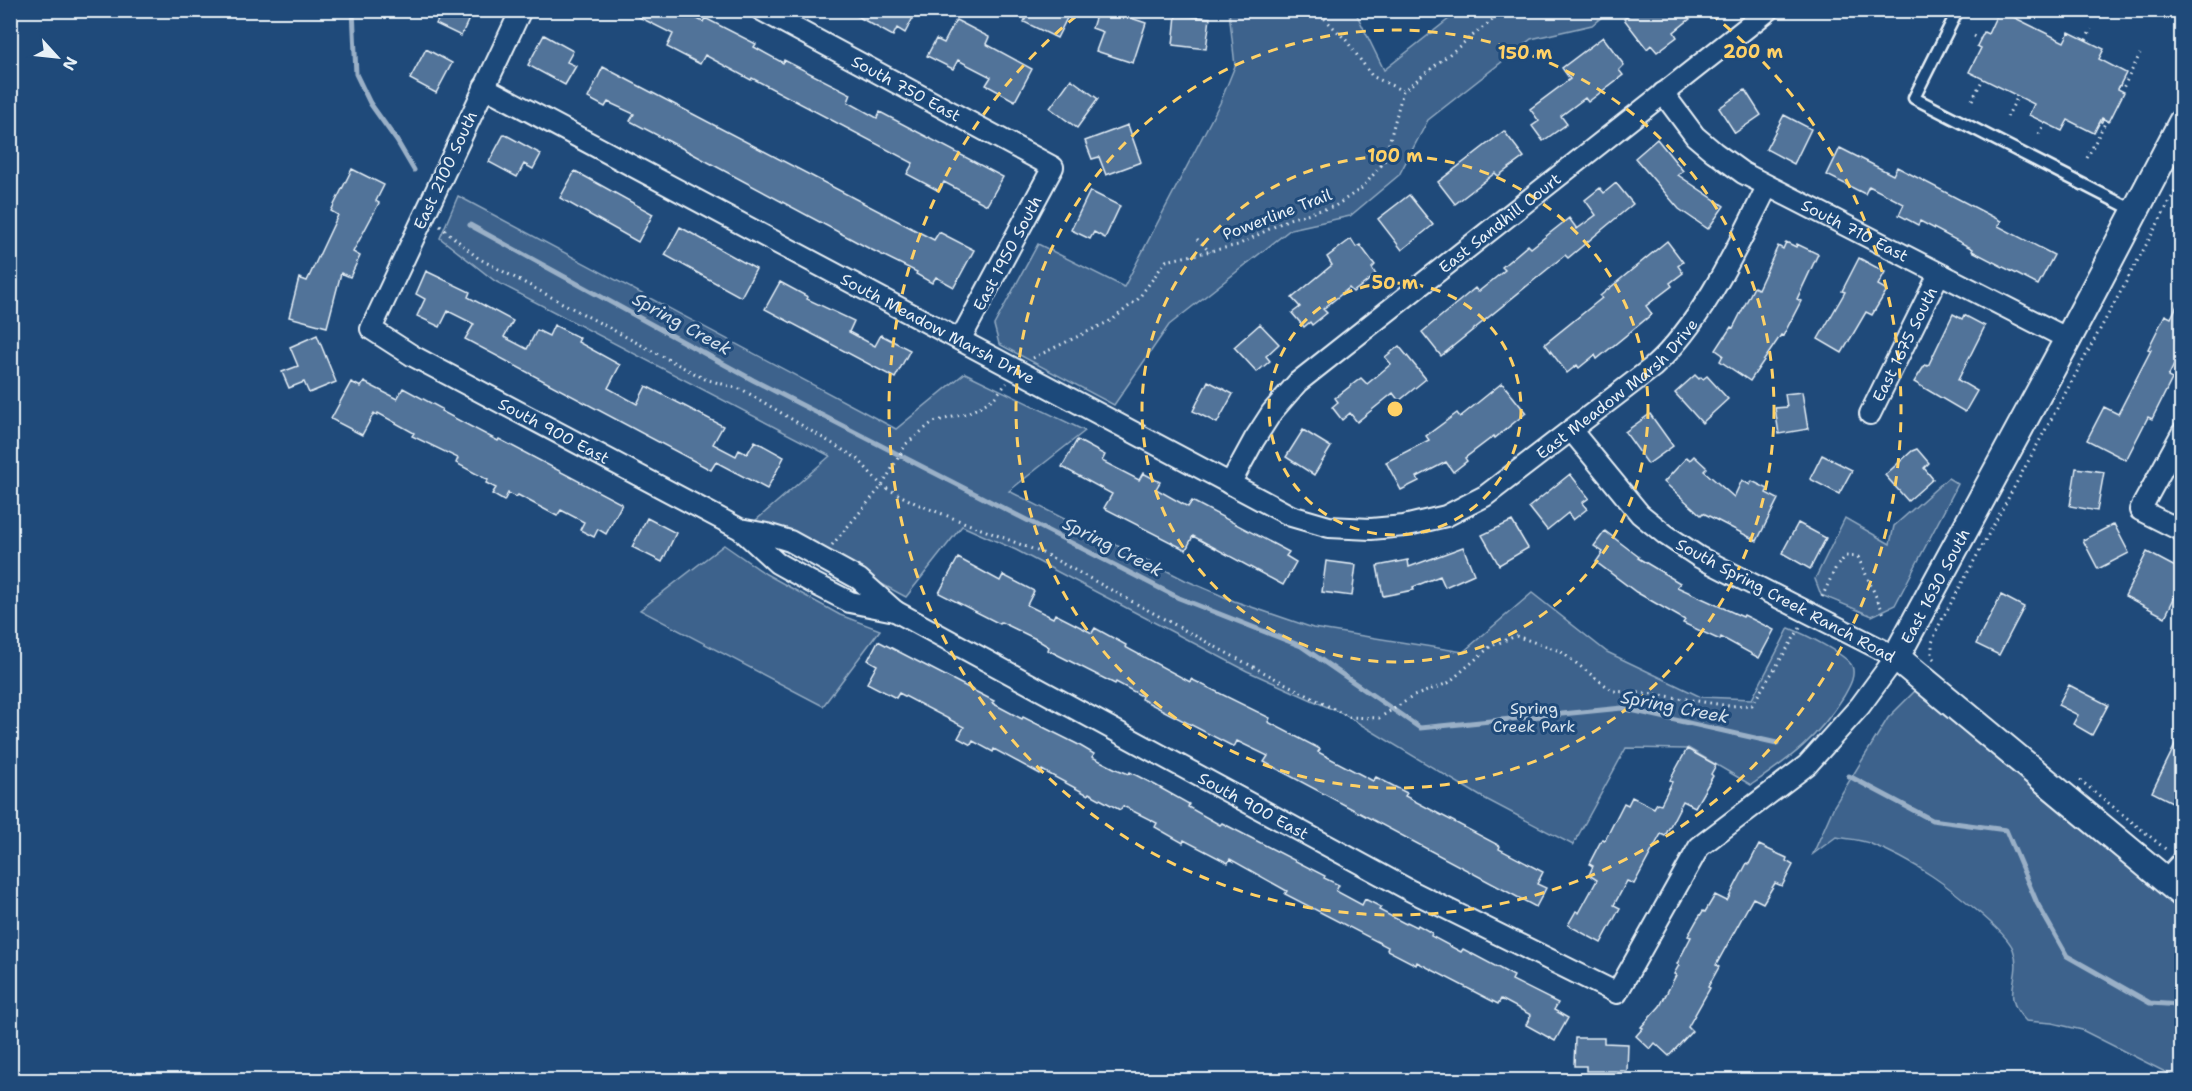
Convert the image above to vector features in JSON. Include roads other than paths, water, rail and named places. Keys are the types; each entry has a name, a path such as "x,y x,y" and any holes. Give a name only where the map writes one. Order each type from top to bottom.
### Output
{"street":[{"name":"East 2100 South","path":"371,329 520,10"},
{"name":"South 750 East","path":"760,10 1053,167"},
{"name":"East Sandhill Court","path":"1230,484 1272,412 1298,382 1769,10"},
{"name":"South Meadow Marsh Drive","path":"484,87 1291,516 1329,527 1371,529 1404,526"},
{"name":"South 710 East","path":"1664,93 1695,136 1743,173 2068,339"},
{"name":"East 1630 South","path":"1617,993 1699,847 1807,765 1860,706 1896,657 2068,339 2181,122"},
{"name":"East 1950 South","path":"960,340 1053,167"},
{"name":"East Meadow Marsh Drive","path":"1404,526 1446,516 1485,496 1653,367 1692,325 1767,187"},
{"name":"East 1675 South","path":"1870,414 1939,274"},
{"name":"South 900 East","path":"371,329 413,356 740,529 777,563 812,582 850,602 895,611 1411,891 1617,993"},
{"name":"South Spring Creek Ranch Road","path":"1571,430 1640,514 1666,535 1699,557 1896,657 2176,879"},
{"path":"2181,433 2140,510 2181,531"}],"lane":[{"path":"1958,10 1914,98 2135,211"}],"waterway":[{"name":"Spring Creek","path":"353,10 356,74 370,103 414,170"},
{"name":"Spring Creek","path":"470,225 753,380 1179,598 1301,646 1420,728 1622,708 1777,743"},
{"name":"Spring Creek","path":"1849,776 1932,820 2006,830 2037,903 2067,956 2150,1003 2182,1005"}],"park label":[{"name":"Spring Creek Park","path":"1534,717"}]}
